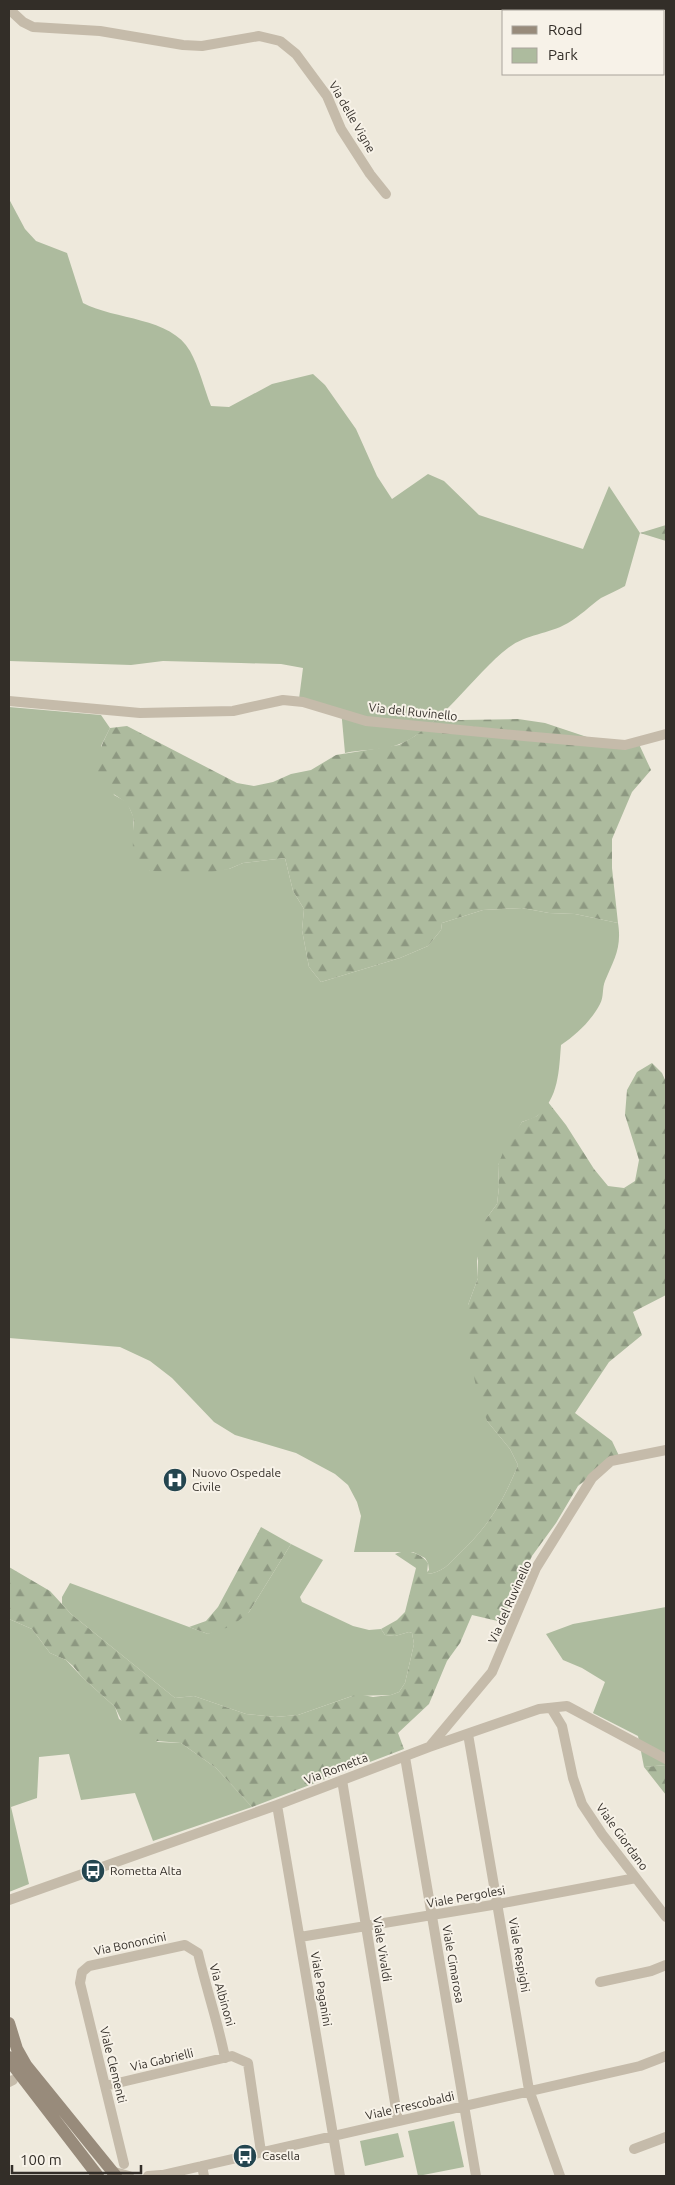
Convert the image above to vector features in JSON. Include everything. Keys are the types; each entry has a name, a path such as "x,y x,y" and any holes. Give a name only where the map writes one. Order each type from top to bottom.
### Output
{"main road":[{"path":"9,2023 17,2050 26,2065 110,2174"},
{"path":"9,2057 12,2064 98,2176"}],"street":[{"name":"Via delle Vigne","path":"9,9 23,22 33,27 100,31 183,45 202,46 259,36 280,41 296,54 327,96 341,129 370,174 386,194"},
{"name":"Via del Ruvinello","path":"9,701 140,713 233,711 283,700 303,702 366,721 533,737 625,745 666,734"},
{"name":"Via del Ruvinello","path":"429,1747 492,1672 536,1568 592,1478 611,1461 666,1450"},
{"name":"Via Rometta","path":"9,1900 278,1805 429,1747 539,1708 567,1706 666,1759"},
{"name":"Viale Giordano","path":"552,1708 562,1726 573,1778 582,1804 666,1917"},
{"name":"Viale Respighi","path":"468,1734 529,2090 560,2176"},
{"name":"Viale Cimarosa","path":"405,1757 476,2176"},
{"name":"Viale Vivaldi","path":"342,1780 398,2121"},
{"name":"Viale Paganini","path":"278,1805 340,2176"},
{"name":"Viale Pergolesi","path":"300,1937 498,1904 636,1878"},
{"name":"Via Bononcini","path":"82,1972 89,1966 185,1945"},
{"name":"Via Albinoni","path":"185,1945 198,1953 207,1995 216,2014 225,2058"},
{"path":"600,1982 651,1971 666,1965"},
{"name":"Viale Clementi","path":"82,1972 80,1983 124,2164"},
{"path":"225,2058 232,2056 248,2063 261,2152"},
{"name":"Viale Frescobaldi","path":"148,2176 160,2176 334,2137 529,2090 640,2066 666,2056"},
{"name":"Via Gabrielli","path":"105,2086 225,2058"},
{"path":"634,2149 666,2137"},
{"path":"84,2158 89,2158 110,2174 129,2176"},
{"path":"202,2166 204,2176"}],"green space":[{"path":"9,199 25,229 36,241 67,253 83,303 96,309 156,325 181,340 193,357 211,406 229,407 272,384 313,374 325,385 356,429 377,476 392,499 428,474 444,481 479,515 583,549 609,486 640,533 625,586 601,598 568,623 515,643 495,659 426,728 397,745 378,749 345,753 341,709 299,699 303,668 281,664 163,661 131,665 9,661"},
{"path":"666,525 666,541 640,533"},
{"path":"9,707 101,715 110,728 101,746 114,795 127,802 133,816 134,831 150,871 229,869 243,863 285,858 293,891 304,909 302,930 309,967 321,982 400,958 428,946 441,930 442,923 483,910 522,908 549,913 575,914 618,923 618,947 604,984 600,1004 583,1027 561,1045 560,1064 554,1092 550,1101 537,1116 522,1122 498,1165 499,1187 497,1204 486,1219 477,1261 478,1278 468,1305 487,1421 510,1449 518,1465 507,1491 486,1524 469,1544 441,1570 427,1574 429,1570 425,1558 413,1552 354,1552 361,1516 357,1502 348,1485 335,1474 296,1453 235,1435 214,1422 172,1378 150,1361 120,1347 9,1338"},
{"path":"438,718 460,720 518,719 545,723 590,738 638,742 651,770 632,792 612,839 612,868 618,923 575,914 549,913 522,908 483,910 442,923 441,930 428,946 400,958 321,982 309,967 302,930 304,909 293,891 285,858 243,863 229,869 206,873 150,871 137,863 133,848 133,818 129,807 106,788 97,772 98,756 110,728 127,726 237,783 254,786 273,782 291,774 311,770 336,755 399,745 415,736"},
{"path":"652,1063 662,1073 666,1082 666,1295 633,1312 642,1335 609,1362 575,1413 612,1441 621,1460 606,1464 578,1486 556,1523 532,1556 502,1622 472,1615 460,1643 447,1661 429,1704 398,1733 404,1749 252,1807 216,1768 181,1743 145,1740 126,1730 115,1707 82,1677 73,1666 66,1660 50,1653 32,1629 9,1619 9,1567 50,1591 71,1614 175,1698 194,1696 246,1714 275,1717 298,1715 358,1694 373,1697 399,1692 405,1683 414,1644 412,1633 409,1632 395,1636 385,1635 381,1629 397,1620 405,1612 416,1568 395,1554 404,1551 413,1552 425,1559 428,1563 427,1574 437,1572 445,1567 469,1544 494,1513 507,1491 518,1465 510,1449 487,1421 477,1391 468,1349 468,1305 478,1278 478,1236 486,1219 497,1204 499,1187 498,1165 506,1145 522,1122 537,1116 548,1102 566,1125 594,1169 608,1186 624,1188 635,1181 639,1160 625,1115 627,1090 637,1072"},
{"path":"261,1527 291,1544 249,1612 232,1626 208,1634 189,1627 206,1621 218,1607"},
{"path":"291,1544 323,1560 300,1597 302,1602 353,1626 369,1630 381,1629 385,1635 395,1636 409,1632 412,1633 414,1644 405,1683 399,1692 391,1695 352,1696 298,1715 275,1717 246,1714 194,1696 175,1698 71,1614 62,1604 62,1597 70,1583 208,1634 249,1612"},
{"path":"666,1607 666,1765 644,1767 638,1736 593,1713 605,1682 582,1668 563,1660 546,1634 573,1624"},
{"path":"9,1619 32,1629 50,1653 66,1660 115,1707 119,1719 158,1742 181,1743 216,1768 252,1807 153,1841 135,1793 81,1800 69,1754 39,1757 37,1798 11,1807 29,1884 9,1892"},
{"path":"666,1765 666,1795 644,1767"},
{"path":"454,2121 464,2167 418,2176 408,2131"},
{"path":"398,2133 404,2157 365,2166 360,2141"}],"place":[{"name":"Nuovo Ospedale Civile","path":"175,1480"},
{"name":"Rometta Alta","path":"93,1871"},
{"name":"Casella","path":"245,2156"}]}
